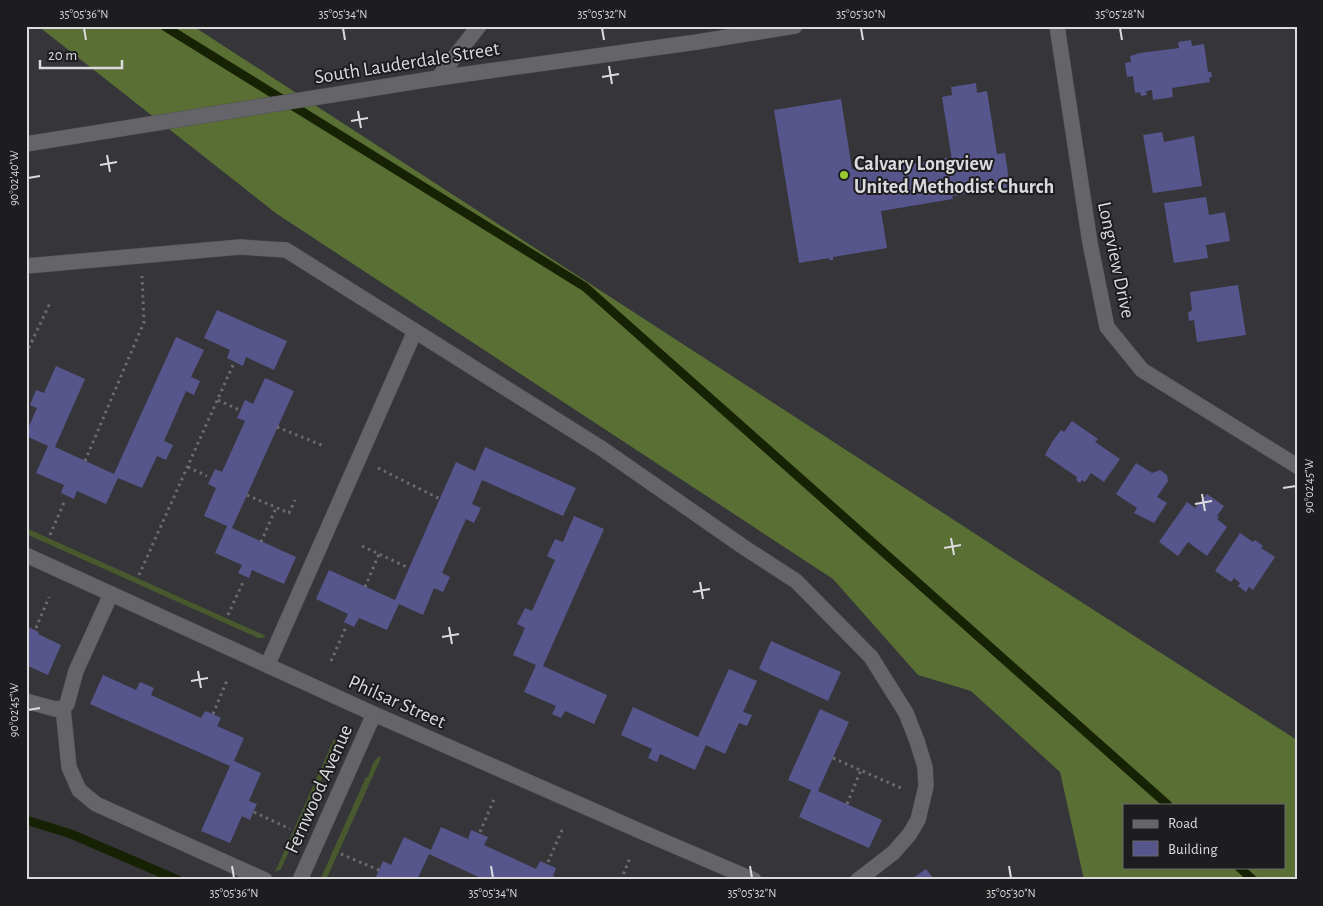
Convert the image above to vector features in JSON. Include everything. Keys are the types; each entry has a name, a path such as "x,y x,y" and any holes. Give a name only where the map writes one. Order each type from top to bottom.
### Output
{"street":[{"path":"438,78 479,26"},
{"name":"South Lauderdale Street","path":"26,144 111,132 438,78 697,42 795,26"},
{"name":"Longview Drive","path":"1057,26 1090,244 1107,327 1142,370 1297,466"},
{"path":"26,266 240,247 286,250 601,448 796,581 870,657 906,713 925,767 926,786 918,820 909,835 893,853 858,880"},
{"path":"268,664 415,331"},
{"name":"Philsar Street","path":"26,556 268,664 374,714 754,880"},
{"path":"26,701 55,709 63,708 67,704 76,671 111,594"},
{"path":"63,708 69,767 79,790 96,804 265,880"},
{"name":"Fernwood Avenue","path":"300,880 374,714"}],"path":[{"path":"85,461 144,322 141,256"},
{"path":"26,354 50,303"},
{"path":"140,575 233,365"},
{"path":"218,400 239,410"},
{"path":"277,426 324,446"},
{"path":"359,458 440,499"},
{"path":"188,467 207,476"},
{"path":"246,495 289,513 295,500"},
{"path":"50,535 65,500"},
{"path":"261,542 276,508"},
{"path":"362,546 409,568"},
{"path":"365,587 379,554"},
{"path":"228,615 244,580"},
{"path":"36,628 49,597"},
{"path":"331,661 346,627"},
{"path":"213,714 228,678"},
{"path":"833,758 906,790"},
{"path":"847,804 861,770"},
{"path":"480,832 496,798"},
{"path":"254,812 290,829"},
{"path":"548,862 563,828"},
{"path":"341,854 379,870"},
{"path":"621,880 630,858"}],"green space":[{"path":"38,26 193,26 1014,559 1297,740 1297,880 1084,880 1060,772 971,691 918,675 833,579 277,214"},
{"path":"26,528 266,636 258,638 26,534"},
{"path":"334,739 338,739 337,747 330,757 331,759 281,869 275,872"},
{"path":"379,756 381,758 326,880 320,880 366,777 368,777 373,763"}],"building":[{"path":"1191,40 1192,46 1204,44 1208,72 1211,72 1212,77 1209,78 1210,82 1172,88 1173,97 1153,100 1152,90 1146,91 1147,95 1141,96 1140,92 1135,93 1133,76 1127,77 1125,63 1131,62 1130,56 1179,48 1178,42"},
{"path":"976,83 977,93 987,91 997,154 1005,153 1010,187 952,196 953,199 881,211 887,248 833,257 833,260 829,260 829,258 799,263 774,110 841,99 852,169 866,166 867,171 947,158 948,161 952,160 942,97 952,95 951,87"},
{"path":"1162,132 1164,142 1194,136 1202,186 1153,193 1143,135"},
{"path":"1206,197 1209,215 1225,212 1230,241 1206,245 1208,258 1174,263 1164,203"},
{"path":"1238,285 1246,335 1197,342 1194,320 1189,321 1188,313 1192,310 1190,292"},
{"path":"217,310 287,341 274,370 246,357 243,366 227,358 230,350 204,338"},
{"path":"176,337 204,350 191,377 200,381 194,395 186,391 164,441 173,445 166,460 157,456 142,488 118,478 106,504 77,491 74,499 61,493 64,485 36,473 48,446 26,436 37,408 30,405 36,390 44,393 56,366 85,379 55,447 114,474"},
{"path":"265,378 294,391 232,528 296,557 284,584 252,570 249,578 238,573 242,565 215,553 227,526 204,516 216,488 208,484 215,469 222,472 245,421 237,418 245,400 253,404"},
{"path":"1072,421 1098,439 1095,442 1120,459 1104,482 1091,473 1085,482 1082,480 1080,483 1076,480 1077,477 1045,455 1061,430 1064,432"},
{"path":"485,447 576,488 563,516 482,480 472,504 481,508 474,523 466,519 442,573 450,577 443,592 434,588 423,615 399,604 387,630 359,618 354,627 344,622 348,614 316,599 329,570 395,600 456,462 475,471"},
{"path":"1136,463 1152,473 1160,470 1167,475 1168,481 1157,497 1167,503 1154,523 1134,513 1137,508 1116,494"},
{"path":"1207,494 1224,506 1217,519 1227,527 1207,556 1188,542 1178,556 1159,542 1187,502 1195,508"},
{"path":"574,516 604,529 543,666 607,695 594,724 565,711 561,718 552,714 556,706 524,692 536,665 513,655 525,628 517,624 525,608 532,611 555,560 547,556 555,539 563,542"},
{"path":"1240,533 1253,542 1255,540 1263,546 1261,548 1275,557 1253,590 1249,587 1246,592 1238,586 1240,583 1234,578 1231,582 1215,571"},
{"path":"28,627 61,645 48,675 26,665 26,629"},
{"path":"771,641 841,672 828,701 759,669"},
{"path":"729,669 757,681 743,712 752,715 747,726 739,723 725,754 706,745 695,770 660,754 657,762 648,758 652,749 621,735 633,707 698,737"},
{"path":"103,675 136,690 140,682 154,688 151,695 201,718 205,711 213,714 221,718 217,726 244,738 234,761 261,773 249,801 257,804 250,820 242,816 230,843 201,831 230,766 90,704"},
{"path":"820,709 849,722 818,791 882,820 869,848 799,817 811,790 788,780"},
{"path":"441,827 468,839 471,830 488,837 484,845 536,869 540,861 556,868 553,876 561,880 485,880 429,854 417,880 382,880 376,877 383,861 391,865 404,837 431,850"},
{"path":"926,869 934,879 937,877 939,880 910,880"}],"waterway":[{"path":"164,26 585,287 1167,804"},
{"path":"26,820 71,834 178,880"},
{"path":"1240,868 1253,880"}],"place":[{"name":"Calvary Longview United Methodist Church","path":"844,175"}]}
